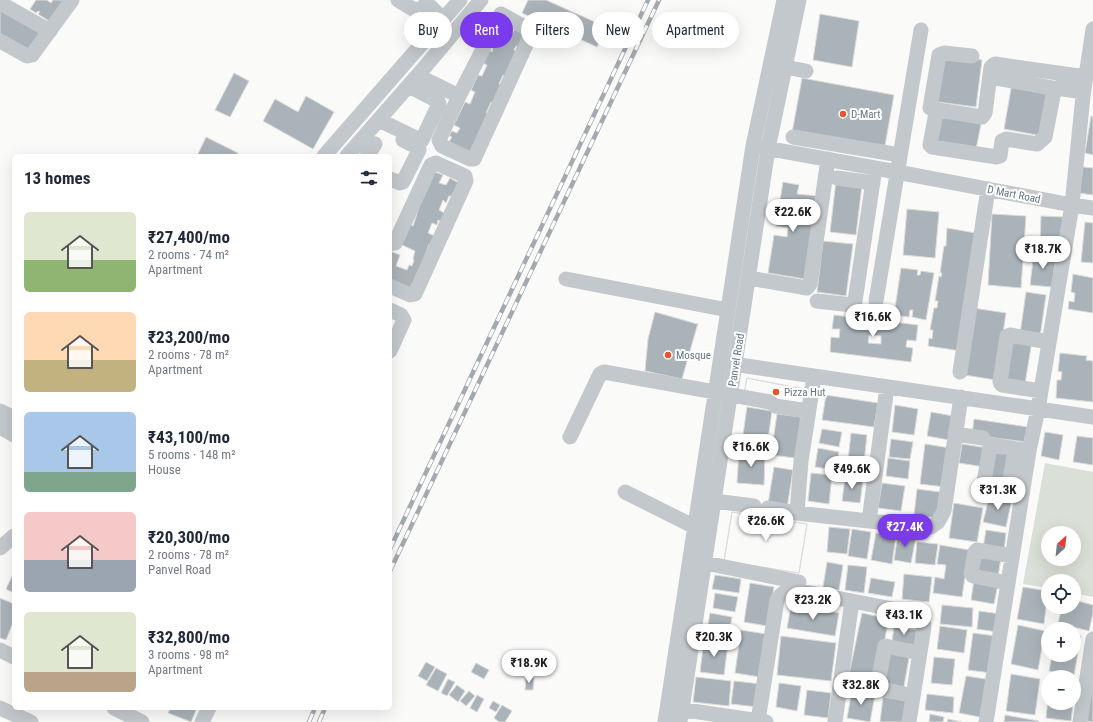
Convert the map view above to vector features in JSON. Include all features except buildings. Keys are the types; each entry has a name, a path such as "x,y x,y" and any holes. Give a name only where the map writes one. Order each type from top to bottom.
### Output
{"street":[{"path":"0,41 27,56 32,55 72,0"},
{"path":"398,0 413,9 420,10 425,5 435,12"},
{"path":"450,12 460,0"},
{"name":"Panvel Road","path":"676,713 695,527 715,392 753,146 784,0"},
{"name":"Panvel Road","path":"665,722 676,713 704,563 768,149 799,0"},
{"path":"349,154 385,122 414,81 480,1 498,12"},
{"path":"0,3 50,31"},
{"path":"484,48 439,140 442,146 470,159 474,159 531,34 530,30 513,21"},
{"path":"986,722 1012,556 1016,488 1022,453 1038,409 1072,205 1086,96 1086,77 1093,29"},
{"path":"876,301 921,30"},
{"path":"326,154 419,48"},
{"path":"909,104 932,109 939,55 944,53 972,56"},
{"path":"990,77 1052,88 1054,91 1045,137 1037,144 1006,139 1002,142 1000,156 997,157 932,147 930,145 936,113 938,110 982,117 985,113 991,67 995,64 1086,77"},
{"path":"785,67 806,72"},
{"path":"414,81 459,96"},
{"path":"385,122 422,140 439,104 438,100 414,81"},
{"path":"1057,88 1086,96"},
{"path":"385,122 419,150 403,182 400,183 392,180"},
{"path":"793,137 900,155"},
{"name":"D Mart Road","path":"753,146 1093,208"},
{"path":"748,278 807,288 810,284 828,159"},
{"path":"392,244 395,243 431,165 436,163 464,176 466,181 415,294 410,295 392,287"},
{"path":"817,301 852,305 855,301 875,168"},
{"path":"837,178 873,183"},
{"path":"960,372 988,189"},
{"path":"566,279 728,310"},
{"path":"392,311 401,315 404,320 392,347"},
{"path":"1041,391 1002,384 1000,382 1008,336 1010,335 1049,342"},
{"path":"720,361 735,365 814,377 1093,417"},
{"path":"570,437 600,374 604,372 730,396 770,402 775,406 808,411"},
{"path":"796,513 801,461 814,377"},
{"path":"869,521 887,387"},
{"path":"714,501 796,513 930,527 938,522 944,511 961,397"},
{"path":"0,411 12,417"},
{"path":"0,427 12,434"},
{"path":"955,434 983,438"},
{"path":"1016,488 986,484 984,482 990,446 992,445 1022,453"},
{"path":"625,492 695,527"},
{"path":"0,548 12,538"},
{"path":"1008,583 973,576 971,573 974,552 977,550 1012,556"},
{"path":"704,563 799,582"},
{"path":"676,713 762,721 778,600 780,594 795,590 913,613 924,620 924,627 916,652 909,695 909,722"},
{"path":"834,722 852,601"},
{"path":"1080,722 1093,639"},
{"path":"909,695 877,687 885,646 916,652"},
{"path":"0,650 12,657"},
{"path":"0,708 31,722"},
{"path":"118,710 142,722"},
{"path":"202,722 208,710"}],"shaded area":[{"path":"1045,463 1093,472 1093,597 1081,594 1081,574 1041,574 1041,587 1023,584"}],"railway":[{"path":"392,545 648,0"},
{"path":"392,567 659,0"},
{"path":"309,722 314,710"},
{"path":"319,722 324,710"}],"place":[{"name":"D-Mart","path":"843,114"},
{"name":"Mosque","path":"668,355"},
{"name":"Pizza Hut","path":"776,392"}]}
